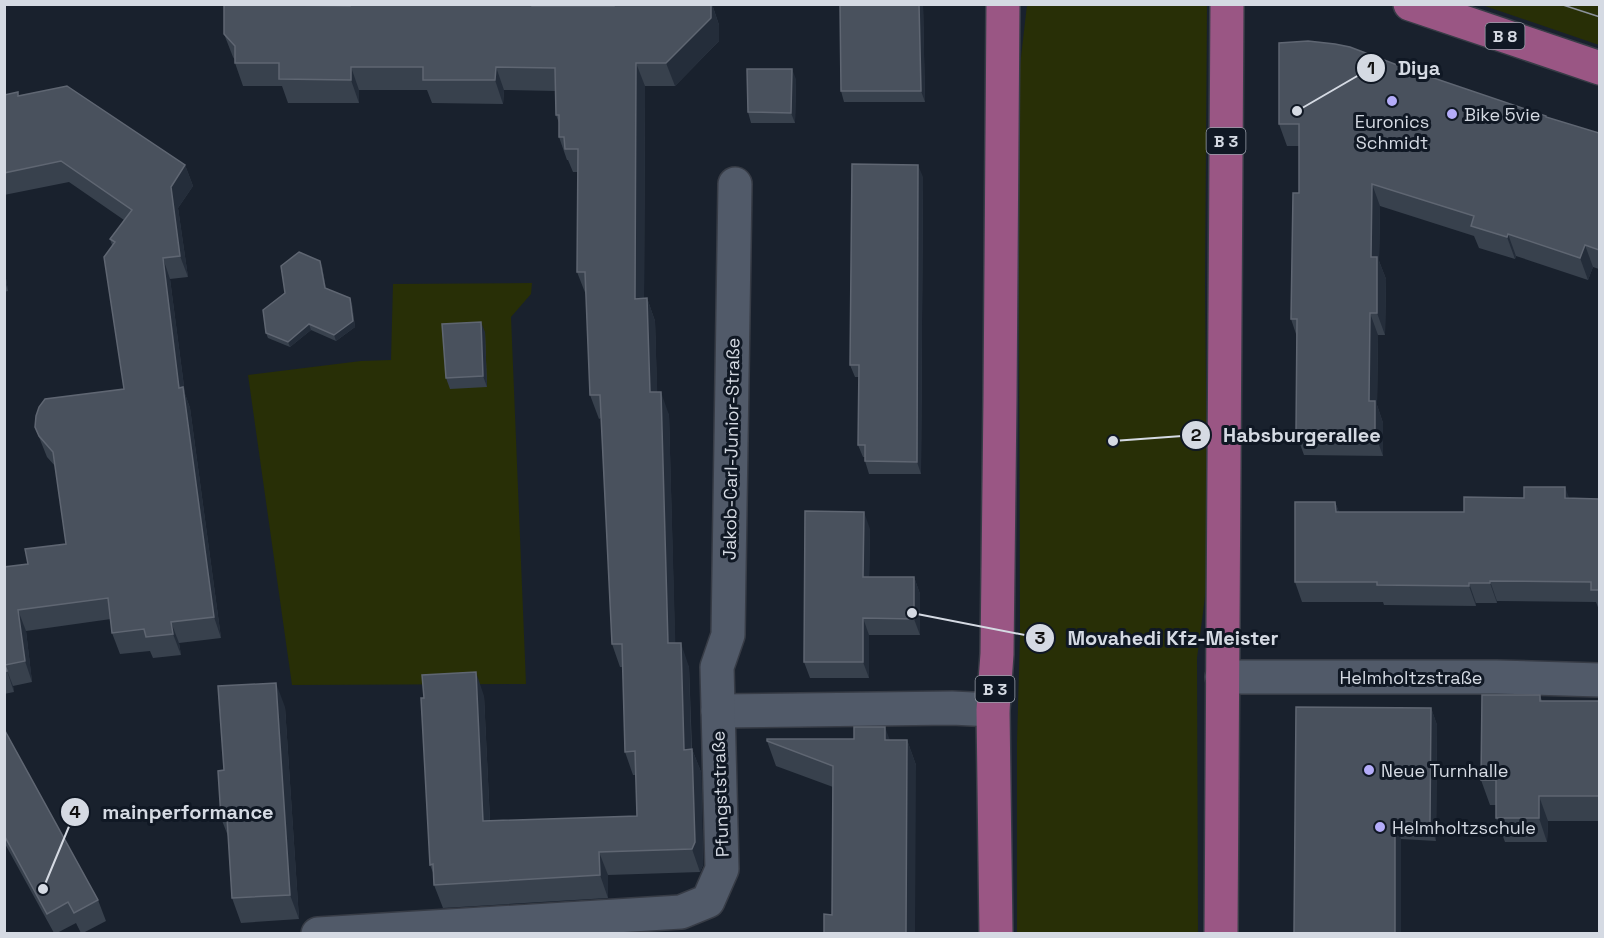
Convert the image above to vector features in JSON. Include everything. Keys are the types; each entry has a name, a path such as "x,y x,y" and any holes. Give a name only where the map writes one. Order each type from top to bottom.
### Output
{"main road":[{"name":"B 3","path":"996,933 993,710 997,654 999,514 1003,4"},
{"name":"B 3","path":"1221,933 1227,4"},
{"name":"B 8","path":"1410,4 1599,68"}],"street":[{"name":"Jakob-Carl-Junior-Straße","path":"718,711 717,667 728,635 735,184"},
{"name":"Helmholtzstraße","path":"1222,677 1496,677 1599,680"},
{"name":"Pfungststraße","path":"318,933 681,912 708,901 722,869 718,711 952,708 993,710"}],"green space":[{"path":"1027,5 1207,5 1205,286 1208,574 1197,658 1198,933 1017,934 1017,742 1020,636 1018,83"},
{"path":"1482,5 1599,5 1599,45"},
{"path":"532,283 531,294 511,317 526,684 292,685 248,375 361,361 391,360 393,284"}],"building":[{"path":"224,4 614,6 614,4 711,4 711,18 666,63 636,63 635,299 647,298 650,392 661,392 668,643 681,643 684,750 692,749 695,842 692,849 599,852 600,875 434,885 433,864 430,865 421,698 424,698 422,675 476,672 483,821 637,816 635,751 625,752 622,644 612,644 600,395 590,395 585,272 577,272 578,149 565,149 564,137 559,137 555,68 496,67 495,80 423,80 423,67 351,67 351,80 279,79 279,63 235,63 235,46 224,34"},
{"path":"840,4 919,4 921,91 841,91"},
{"path":"1308,41 1350,47 1546,117 1599,133 1599,250 1585,245 1580,258 1508,234 1507,237 1471,226 1474,216 1372,184 1371,257 1377,257 1377,313 1370,313 1369,401 1375,401 1375,434 1296,433 1297,319 1291,319 1293,193 1299,193 1299,124 1279,124 1279,43"},
{"path":"747,69 792,69 791,113 748,112"},
{"path":"67,86 185,165 171,187 180,256 163,258 179,388 183,387 214,617 171,622 173,634 146,637 144,629 112,633 108,598 18,610 25,661 5,665 7,671 4,672 4,567 28,564 25,549 66,544 53,452 39,436 35,427 39,407 45,399 124,389 104,257 115,242 110,239 132,210 61,161 4,173 4,95 18,92 18,96"},
{"path":"852,164 918,165 917,462 865,461 865,445 858,445 859,365 850,365"},
{"path":"299,252 320,261 325,288 350,298 353,321 334,335 309,324 288,342 266,333 263,310 285,293 281,266"},
{"path":"481,322 483,376 446,378 442,324"},
{"path":"1524,487 1565,487 1565,498 1599,499 1599,590 1591,590 1591,582 1490,581 1490,583 1469,583 1469,586 1377,585 1377,582 1295,582 1295,502 1335,502 1336,512 1464,512 1464,497 1524,498"},
{"path":"805,511 864,512 863,577 914,577 914,619 863,618 863,662 804,662"},
{"path":"276,683 290,895 232,898 227,818 221,818 218,771 224,770 218,686"},
{"path":"1482,695 1540,695 1540,701 1599,701 1599,796 1539,796 1539,818 1496,818 1496,780 1481,780"},
{"path":"1296,707 1431,708 1430,824 1395,821 1395,933 1294,933"},
{"path":"854,727 885,727 885,740 907,740 906,933 824,933 824,914 832,915 833,766 767,741 767,739 854,739"},
{"path":"4,729 98,900 74,913 68,902 47,914 4,835"}],"tram line":[{"path":"1560,4 1600,17"}],"place":[{"name":"Euronics Schmidt","path":"1392,101"},
{"name":"Diya","path":"1297,111"},
{"name":"Bike 5vie","path":"1452,114"},
{"name":"Habsburgerallee","path":"1113,441"},
{"name":"Movahedi Kfz-Meister","path":"912,613"},
{"name":"Neue Turnhalle","path":"1369,770"},
{"name":"Helmholtzschule","path":"1380,827"},
{"name":"mainperformance","path":"43,889"}]}
